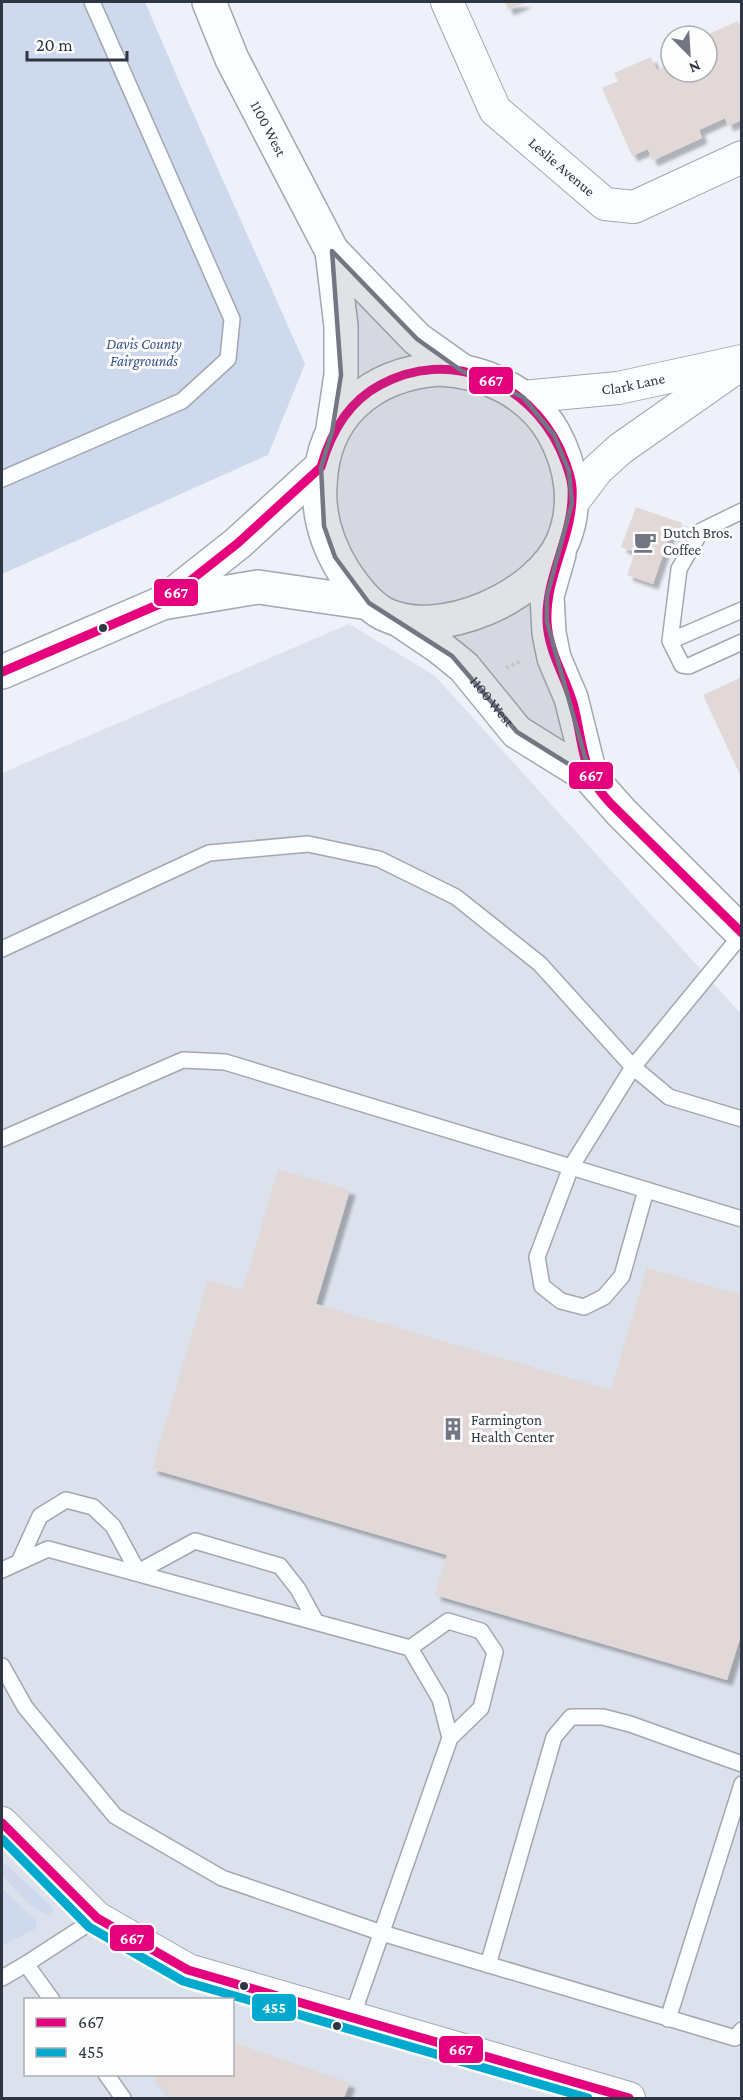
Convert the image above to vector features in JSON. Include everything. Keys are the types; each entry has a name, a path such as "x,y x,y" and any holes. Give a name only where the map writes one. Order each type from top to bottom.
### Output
{"main road":[{"name":"1100 West","path":"209,2 231,59 332,251 417,339 462,371 498,383 523,397 542,416 560,446 570,479 572,503 570,522 547,596 547,622 554,658 571,698 591,778"},
{"name":"1100 West","path":"332,251 341,326 341,365 333,432"},
{"path":"369,603 347,576 329,543 324,526 319,495 321,467 326,445 356,401 382,383 411,372 439,369 462,371"},
{"path":"162,603 238,543 321,467"},
{"path":"398,619 433,622 469,615 485,609 519,590 535,577 562,543"},
{"path":"2,672 162,603 258,588 369,603"},
{"name":"1100 West","path":"369,603 382,613 398,619 464,667 517,732 591,778 621,812 741,934"}],"street":[{"name":"Leslie Avenue","path":"447,2 495,110 604,204 634,207 741,157"},
{"name":"Clark Lane","path":"523,397 618,388 741,362"},
{"name":"Clark Lane","path":"572,503 597,470 620,449 741,362"},
{"path":"2,1823 97,1918 188,1970 628,2098"}],"lane":[{"path":"2,479 182,401 228,359 232,320 92,2"},
{"path":"741,511 701,531 679,569 670,640 682,665 689,666 741,642"},
{"path":"670,640 741,610"},
{"path":"2,949 209,853 308,844 379,859 456,897 540,964 633,1066 669,1097 741,1119"},
{"path":"646,1190 622,1275 604,1297 584,1307 561,1301 542,1286 537,1257 571,1167 633,1066 741,934"},
{"path":"2,1139 183,1060 225,1062 741,1219"},
{"path":"19,1562 40,1516 66,1500 93,1507 113,1526 138,1572"},
{"path":"138,1572 195,1541 280,1566 298,1589 316,1622"},
{"path":"2,1570 48,1549 410,1648 440,1699 450,1738"},
{"path":"352,2017 450,1738 481,1708 495,1652 482,1631 448,1621 410,1648"},
{"path":"2,1666 25,1707 115,1816 222,1878 382,1933 668,2019 735,2038 741,2030"},
{"path":"488,1965 554,1737 571,1717 603,1716 741,1764"},
{"path":"668,2019 741,1784"},
{"path":"2,1978 97,1918"},
{"path":"26,1964 51,1998"},
{"path":"107,2076 123,2098"}],"path":[{"path":"501,671 525,660"}],"highlighted area":[{"path":"332,251 417,339 462,371 523,397 554,435 569,471 572,503 547,596 547,622 591,778 517,732 452,656 369,603 335,557 324,526 321,467 332,432 341,375"}],"shaded area":[{"path":"349,624 435,676 741,1014 741,2098 2,2098 2,773"}],"green space":[{"name":"Davis County Fairgrounds","path":"2,2 145,2 305,364 268,455 2,574"},
{"path":"2,1861 49,1904 53,1910 50,1915 36,1909 2,1876"},
{"path":"2,1888 35,1920 37,1926 2,1946"}],"building":[{"path":"505,2 527,2 508,10"},
{"path":"738,21 742,29 742,120 728,126 725,118 699,130 702,138 652,161 648,149 632,156 602,88 618,81 614,73 651,57 657,70 659,69 659,84 719,84 719,29"},
{"name":"Dutch Bros. Coffee","path":"636,507 682,523 677,536 670,534 653,584 627,575 635,552 621,547"},
{"path":"742,677 742,779 703,695"},
{"name":"Farmington Health Center","path":"278,1169 350,1190 316,1304 611,1390 647,1268 742,1295 742,1632 727,1680 435,1595 447,1555 152,1469 208,1280 243,1290"},
{"path":"234,2043 350,2083 344,2098 170,2098 153,2076 234,2076"}],"transit line":[{"name":"667","path":"321,467 330,442 350,409 380,385 406,374 433,369 459,371 484,377 507,389 528,405 546,425 560,449 568,468 572,487 569,521 550,587 547,621 550,643 573,703 588,769 600,792 611,804 742,933"},
{"name":"667","path":"2,672 162,603 238,543 321,467"},
{"name":"667","path":"2,1823 97,1918 188,1970 629,2098"},
{"name":"455","path":"2,1839 89,1927 183,1981 588,2098"}],"place":[{"name":"Dutch Bros. Coffee","path":"645,542"},
{"name":"Farmington Health Center","path":"453,1429"}]}
